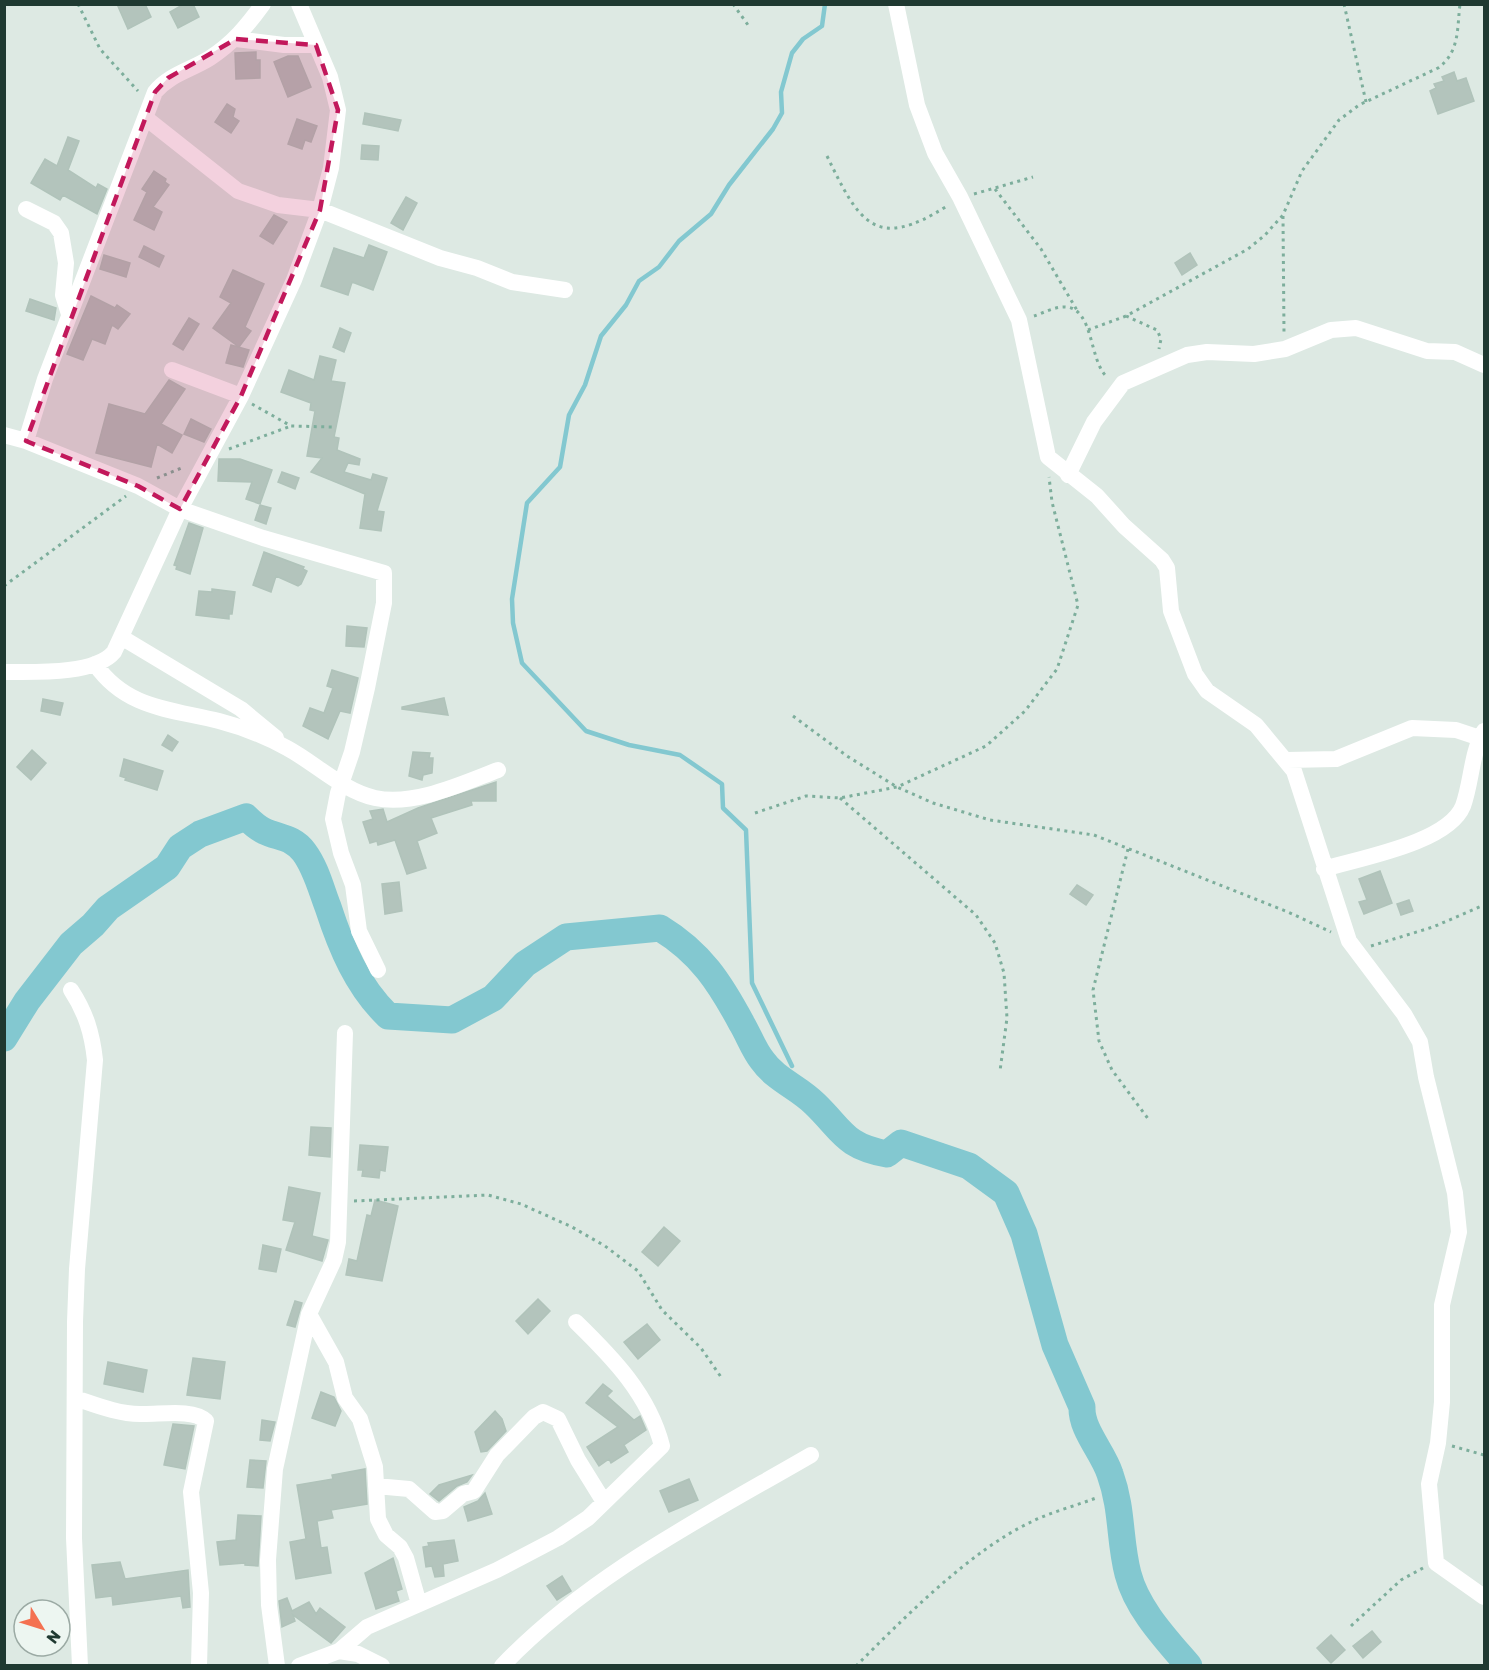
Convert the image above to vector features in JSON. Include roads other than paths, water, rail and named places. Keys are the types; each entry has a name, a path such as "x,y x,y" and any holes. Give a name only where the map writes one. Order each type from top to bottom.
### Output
{"street":[{"path":"26,441 69,314 147,120 155,92 168,78 209,58 236,39 263,4"},
{"path":"4,672 31,672 95,664 110,657 180,508 241,396 294,280 320,210 331,168 338,110 330,77 299,4"},
{"path":"896,4 917,105 935,153 960,197 1019,320 1048,457 1097,496 1124,526 1162,560 1167,568 1171,611 1195,674 1207,691 1256,725 1294,771 1324,869 1352,946 1404,1014 1420,1042 1426,1077 1455,1193 1458,1232 1442,1305 1442,1402 1438,1443 1429,1484 1436,1563 1485,1597"},
{"path":"236,39 284,45 316,45"},
{"path":"147,120 238,191 278,205 320,210 440,258 477,268 512,282 565,290"},
{"path":"26,209 54,224 61,233 66,263 63,295 69,314"},
{"path":"1068,475 1094,422 1123,383 1155,367 1187,355 1207,352 1254,354 1285,349 1331,330 1356,328 1427,351 1462,354 1485,365"},
{"path":"172,370 241,396"},
{"path":"4,435 26,441 138,486 180,508 263,538 384,573 384,603 360,725 334,806 335,834 353,885 359,931 378,970"},
{"path":"121,637 241,709 286,748"},
{"path":"95,664 111,685 132,698 181,714 236,726 286,748 356,791 374,798 398,799 429,793 498,770"},
{"path":"1287,760 1336,759 1412,728 1456,730 1483,737 1464,803 1459,815 1448,826 1407,844 1324,869"},
{"path":"71,990 85,1011 93,1036 95,1060 77,1269 74,1538 80,1665"},
{"path":"278,1665 268,1605 272,1496 275,1469 309,1314 334,1260 338,1242 345,1032"},
{"path":"309,1314 336,1362 345,1398 360,1419 375,1467 381,1527 400,1547 406,1558 419,1604"},
{"path":"299,1665 339,1651 367,1627 497,1570 558,1538 588,1518 662,1446 657,1427 643,1398 611,1356 576,1322"},
{"path":"75,1398 109,1409 138,1414 185,1414 202,1417 206,1421 191,1492 201,1593 199,1665"},
{"path":"376,1486 409,1489 435,1512 443,1511 463,1494 474,1491 497,1455 534,1417 543,1412 558,1419 578,1460 604,1502"},
{"path":"502,1665 526,1641 601,1580 811,1455"},
{"path":"339,1651 358,1654 382,1665"}],"waterway":[{"path":"792,1066 752,983 746,830 723,808 722,784 680,755 629,745 586,731 522,663 513,623 512,599 527,503 560,467 569,415 585,385 601,336 626,305 639,281 659,267 679,241 711,214 729,185 773,129 782,113 781,92 792,53 803,39 822,26 825,4"},
{"path":"4,1038 27,1001 71,944 108,908 167,867 180,847 200,834 246,817 264,831 295,843 304,852 315,872 338,937 351,965 367,992 388,1016 452,1020 493,998 525,964 566,937 660,928 687,948 708,970 726,995 756,1052 768,1067 808,1098 845,1136 873,1151 887,1154 901,1143 969,1166 1006,1193 1024,1234 1055,1345 1082,1407 1085,1424 1110,1474 1117,1500 1125,1561 1132,1587 1153,1623 1189,1666"}]}
